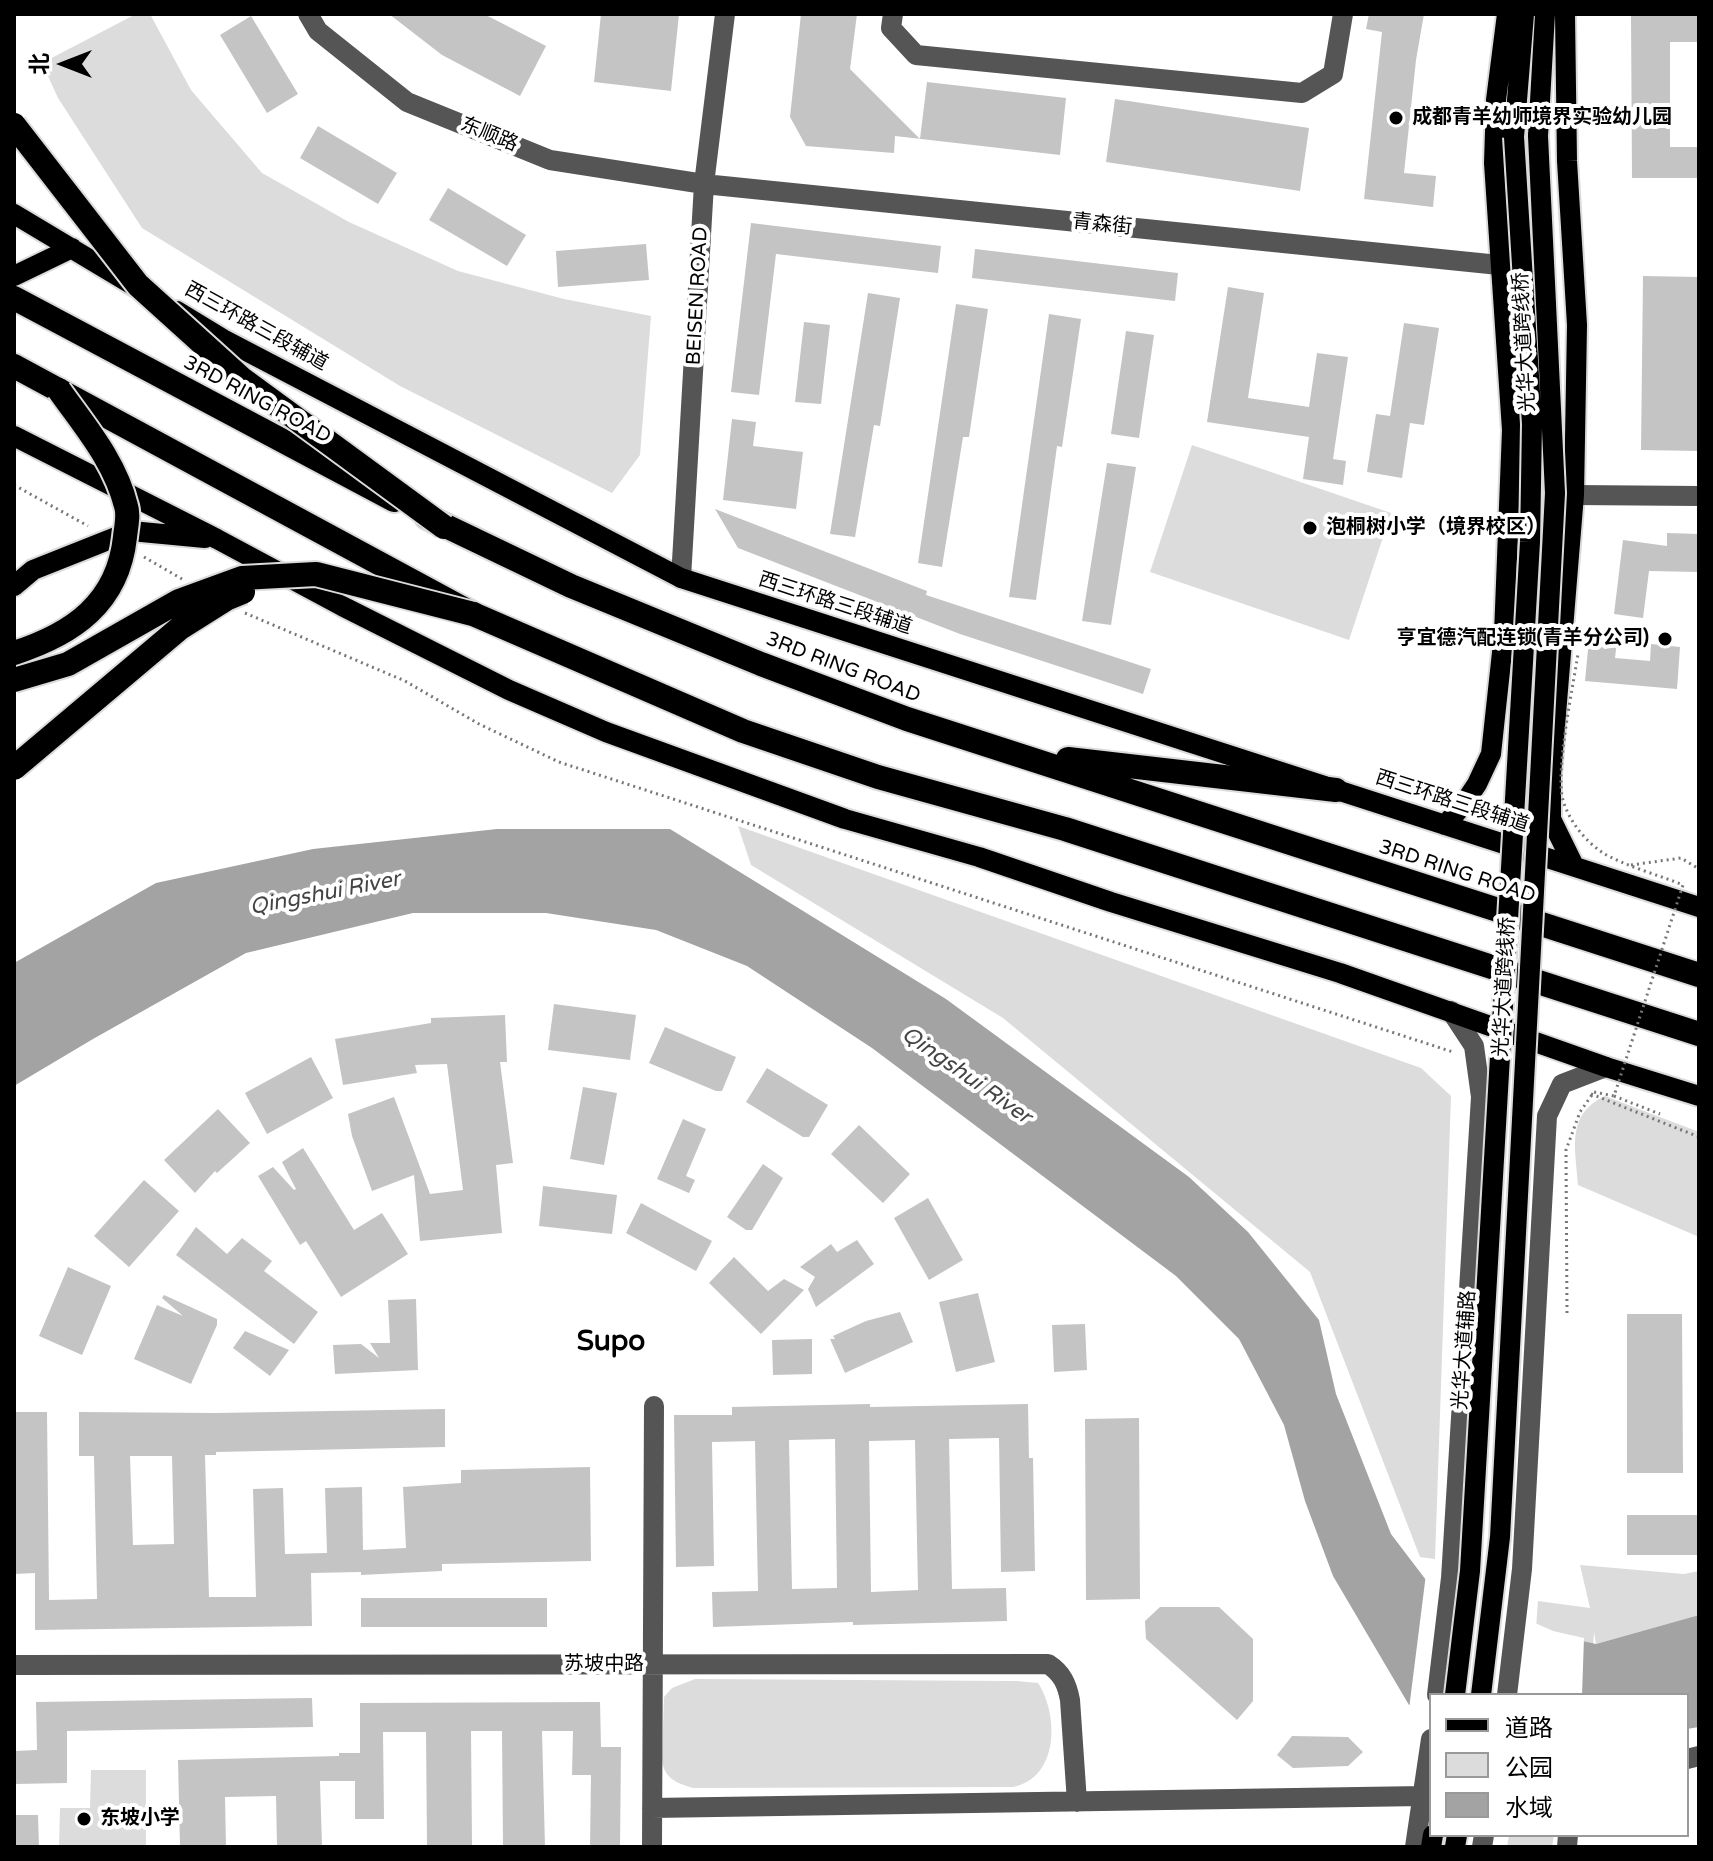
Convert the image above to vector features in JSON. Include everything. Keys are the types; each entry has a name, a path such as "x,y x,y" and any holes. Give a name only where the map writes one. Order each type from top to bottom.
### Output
{"highway":[{"path":"14,125 138,285 242,379 444,527"},
{"name":"3RD RING ROAD","path":"14,298 444,527 571,586 761,664 907,719 1699,975"},
{"path":"14,366 473,614 743,731 878,777 1065,829 1699,1034"},
{"path":"14,653 58,637 96,608 122,559 127,509 118,483 108,457 59,390"},
{"path":"14,680 68,664 179,601 242,578 310,574 473,614"},
{"path":"14,768 180,628 226,599 263,584 310,574"},
{"path":"1014,753 1336,790"}],"main road":[{"path":"1445,825 1477,784 1491,754 1504,634 1512,430 1494,163 1496,100 1507,14"},
{"name":"光华大道跨线桥","path":"1455,1693 1470,1571 1530,542 1532,424 1514,137 1524,14"},
{"name":"光华大道跨线桥","path":"1481,1693 1500,1537 1555,493 1538,136 1545,14"},
{"path":"1565,14 1567,161 1577,325 1574,495 1551,775 1551,819 1581,868"},
{"name":"西三环路三段辅道","path":"14,214 223,339 681,578 1699,907"},
{"path":"14,276 72,248"},
{"path":"14,436 509,690 606,732 845,819 979,857 1451,1011 1606,1067 1699,1096"},
{"path":"14,586 33,570 131,531 217,539"},
{"path":"1491,754 1551,775"}],"street":[{"name":"东顺路","path":"308,14 318,31 407,102 550,160 704,184"},
{"name":"BEISEN ROAD","path":"681,578 704,184 725,14"},
{"path":"893,14 891,28 916,55 1302,93 1333,74 1343,14"},
{"name":"青森街","path":"704,184 1499,265"},
{"path":"1574,495 1699,496"},
{"name":"光华大道辅路","path":"1437,1693 1451,1578 1481,1097 1474,1046 1451,1011"},
{"path":"1507,1693 1517,1609 1547,1116 1562,1084 1606,1067"},
{"path":"652,1847 654,1406"},
{"name":"苏坡中路","path":"14,1665 1048,1664 1057,1670 1067,1685 1077,1802"},
{"path":"1415,1847 1429,1753"},
{"path":"652,1808 1423,1796"}],"path":[{"path":"1578,654 1563,767 1562,798 1571,818 1587,840 1605,854 1683,885 1614,1096"},
{"path":"1581,868 1681,858 1699,869"},
{"path":"1567,1313 1566,1150 1580,1112 1594,1092 1614,1096 1660,1114"}],"green space":[{"path":"136,14 150,14 191,90 262,173 349,222 458,271 564,299 651,316 640,455 612,493 400,386 142,228 58,98 42,63"},
{"path":"1192,445 1391,513 1349,640 1150,572"},
{"path":"738,826 1421,1068 1451,1096 1435,1559 1420,1557 1310,1272 1003,1018 751,865"},
{"path":"1605,1096 1699,1132 1699,1237 1578,1185 1575,1146 1578,1123 1592,1104"},
{"path":"1580,1565 1684,1574 1699,1571 1699,1615 1596,1644 1594,1632 1590,1693 1531,1693 1538,1601 1590,1608"},
{"path":"695,1679 1038,1683 1049,1711 1051,1744 1047,1759 1039,1771 1028,1781 1013,1787 693,1788 672,1779 665,1771 662,1760 664,1697 672,1688"},
{"path":"91,1770 146,1770 146,1847 59,1847 60,1808 90,1808"},
{"path":"1509,1837 1554,1837 1552,1847 1507,1847"}],"water":[{"name":"Qingshui River","path":"497,829 670,829 946,999 1189,1177 1248,1232 1319,1320 1336,1394 1391,1534 1426,1580 1551,1634 1596,1644 1699,1615 1699,1727 1689,1729 1689,1693 1429,1693 1429,1709 1409,1705 1333,1576 1305,1501 1284,1425 1239,1339 1176,1276 872,1048 747,966 656,930 546,913 413,913 246,953 14,1086 14,963 156,883 313,849"}],"pier":[{"path":"1426,1574 1553,1631 1584,1638 1582,1693 1429,1693 1429,1713 1409,1709"}],"building":[{"path":"389,14 484,14 546,46 520,96 442,55"},
{"path":"601,14 679,14 671,91 594,82"},
{"path":"801,14 857,14 850,69 920,139 895,136 894,153 806,146 790,117"},
{"path":"1369,14 1424,14 1404,173 1436,176 1433,207 1364,199 1382,32 1366,29"},
{"path":"1631,14 1699,14 1699,42 1670,42 1670,147 1699,147 1699,178 1632,178"},
{"path":"251,16 298,94 267,113 220,35"},
{"path":"927,82 1066,98 1060,155 920,139"},
{"path":"1115,99 1309,128 1300,191 1106,162"},
{"path":"318,126 397,173 378,204 300,158"},
{"path":"448,188 526,235 507,266 429,220"},
{"path":"751,223 941,246 938,273 776,254 759,395 731,392"},
{"path":"646,244 649,280 558,287 556,251"},
{"path":"975,249 1178,273 1175,301 972,278"},
{"path":"1643,276 1699,277 1699,451 1641,450"},
{"path":"1228,287 1264,293 1248,398 1309,407 1317,353 1348,357 1333,459 1346,461 1343,485 1303,479 1309,437 1207,422"},
{"path":"868,293 900,298 880,426 874,425 855,537 830,534"},
{"path":"956,304 988,309 969,437 963,437 942,567 918,563"},
{"path":"1049,314 1081,319 1062,447 1057,446 1036,600 1009,597"},
{"path":"804,322 830,325 821,404 795,402"},
{"path":"1404,323 1439,328 1424,425 1410,423 1402,478 1367,472 1376,414 1390,416"},
{"path":"1126,331 1154,335 1139,438 1111,434"},
{"path":"732,419 756,422 753,446 803,452 796,509 723,500"},
{"path":"1107,463 1136,467 1111,625 1082,621"},
{"path":"715,509 927,591 926,595 1151,669 1143,694 960,634 738,548"},
{"path":"1667,533 1699,534 1699,572 1649,571 1643,618 1614,614 1623,540 1667,546"},
{"path":"1589,639 1617,641 1615,658 1650,661 1651,644 1680,647 1677,689 1585,681"},
{"path":"554,1004 636,1015 630,1060 548,1050"},
{"path":"505,1015 507,1062 500,1062 513,1163 496,1165 502,1233 420,1241 414,1175 372,1191 352,1136 348,1114 394,1097 430,1194 463,1190 447,1064 415,1065 417,1073 343,1085 335,1039 431,1023 431,1018"},
{"path":"665,1027 736,1057 722,1091 649,1063"},
{"path":"311,1057 333,1098 267,1134 245,1093"},
{"path":"767,1068 828,1105 809,1137 803,1137 746,1102"},
{"path":"583,1087 617,1093 604,1165 570,1159"},
{"path":"218,1109 250,1143 217,1173 215,1171 195,1193 164,1160"},
{"path":"683,1119 706,1129 686,1176 695,1180 689,1193 657,1179"},
{"path":"859,1125 910,1174 883,1203 831,1154"},
{"path":"303,1148 354,1230 382,1213 408,1254 341,1297 306,1241 300,1245 258,1176 273,1167 296,1189 282,1162"},
{"path":"763,1164 783,1178 752,1230 746,1230 727,1217"},
{"path":"144,1180 179,1211 129,1267 94,1236"},
{"path":"543,1186 617,1195 612,1234 539,1226"},
{"path":"928,1198 963,1260 929,1280 894,1218"},
{"path":"641,1203 712,1241 696,1271 626,1233"},
{"path":"196,1227 227,1254 242,1238 272,1261 264,1271 318,1312 294,1344 176,1255"},
{"path":"857,1240 874,1264 816,1307 808,1289 815,1277 800,1267 831,1244 837,1252"},
{"path":"734,1257 768,1291 784,1279 804,1290 761,1334 709,1283"},
{"path":"68,1267 111,1286 82,1355 39,1336"},
{"path":"978,1293 995,1362 956,1372 939,1302"},
{"path":"164,1295 217,1319 191,1384 134,1359 157,1305 183,1316 162,1298"},
{"path":"416,1299 418,1370 335,1374 333,1345 361,1344 379,1358 370,1343 390,1343 388,1300"},
{"path":"900,1312 913,1342 845,1373 830,1339 866,1321"},
{"path":"1627,1314 1682,1314 1683,1473 1627,1473"},
{"path":"1085,1324 1087,1370 1054,1372 1052,1325"},
{"path":"245,1331 289,1350 270,1376 233,1348"},
{"path":"812,1339 812,1374 773,1375 772,1340"},
{"path":"1028,1404 1029,1458 1033,1458 1035,1571 1001,1572 999,1438 949,1439 952,1589 1006,1588 1007,1621 713,1627 712,1592 758,1591 755,1441 712,1442 714,1566 676,1567 674,1415 732,1415 732,1407","holes":["835,1439 837,1588 792,1589 789,1440","915,1440 918,1590 871,1592 869,1441"]},
{"path":"445,1409 445,1447 216,1452 216,1455 205,1455 209,1597 256,1597 253,1489 283,1488 285,1554 327,1553 325,1488 362,1487 363,1550 406,1548 403,1487 461,1483 461,1470 590,1467 591,1561 442,1564 442,1571 361,1575 361,1572 311,1573 312,1626 35,1630 35,1573 14,1574 14,1412 47,1412 49,1600 97,1599 94,1456 79,1456 79,1412","holes":["130,1456 172,1456 174,1544 133,1545"]},
{"path":"1139,1418 1140,1599 1086,1600 1085,1419"},
{"path":"1627,1515 1699,1515 1699,1555 1627,1555"},
{"path":"361,1598 547,1598 547,1627 361,1627"},
{"path":"1160,1607 1219,1607 1253,1639 1253,1701 1237,1720 1146,1639 1145,1621"},
{"path":"312,1698 313,1727 67,1731 67,1783 14,1784 14,1751 37,1750 36,1702"},
{"path":"600,1702 601,1747 621,1747 620,1847 590,1847 591,1775 572,1775 573,1731 542,1731 545,1847 503,1847 502,1731 471,1731 472,1847 427,1847 426,1732 383,1732 384,1819 355,1819 355,1781 320,1781 322,1847 277,1847 276,1796 225,1797 226,1847 180,1847 178,1760 360,1753 360,1703"},
{"path":"1292,1736 1348,1737 1363,1752 1348,1766 1293,1768 1277,1755"},
{"path":"14,1815 38,1815 39,1847 14,1847"}],"place":[{"name":"成都青羊幼师境界实验幼儿园","path":"1396,118"},
{"name":"泡桐树小学（境界校区）","path":"1310,528"},
{"name":"亨宜德汽配连锁(青羊分公司)","path":"1665,639"},
{"name":"东坡小学","path":"84,1819"}],"district":[{"name":"Supo","path":"611,1343"}]}
